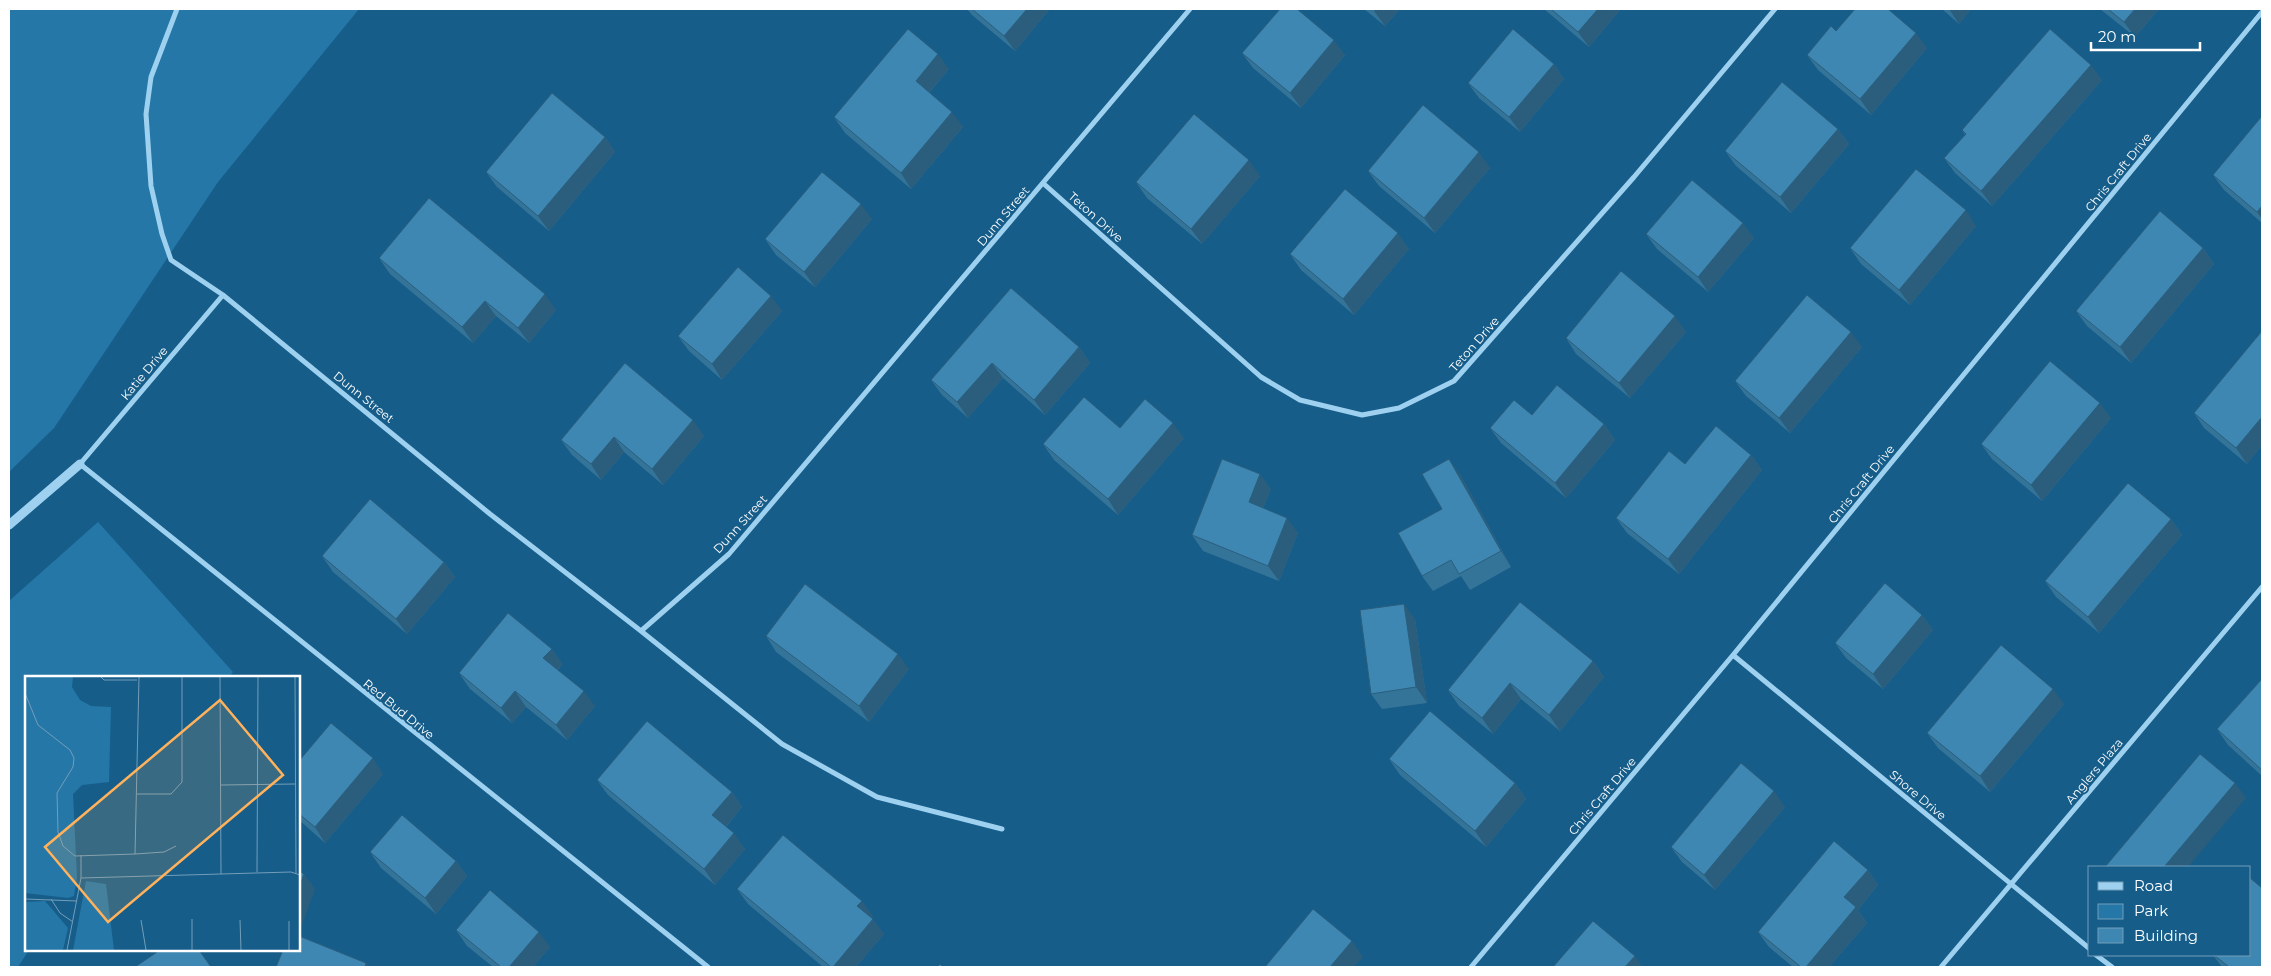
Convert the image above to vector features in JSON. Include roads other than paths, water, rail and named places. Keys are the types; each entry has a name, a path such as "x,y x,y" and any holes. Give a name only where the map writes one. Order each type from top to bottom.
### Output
{"street":[{"name":"Dunn Street","path":"177,9 151,77 146,114 151,186 162,234 171,260 223,295 490,514 641,631 729,554 1044,184 1190,9"},
{"name":"Teton Drive","path":"1044,184 1261,377 1300,400 1362,415 1400,408 1454,382 1634,176 1775,9"},
{"name":"Chris Craft Drive","path":"1471,967 1733,655 2262,12"},
{"name":"Katie Drive","path":"80,464 223,295"},
{"path":"9,525 80,464"},
{"name":"Red Bud Drive","path":"80,464 708,967"},
{"name":"Anglers Plaza","path":"1941,967 2262,587"},
{"path":"641,631 782,744 877,797 1002,829"},
{"name":"Shore Drive","path":"1733,655 2088,947"},
{"path":"2097,956 2112,967"}]}
